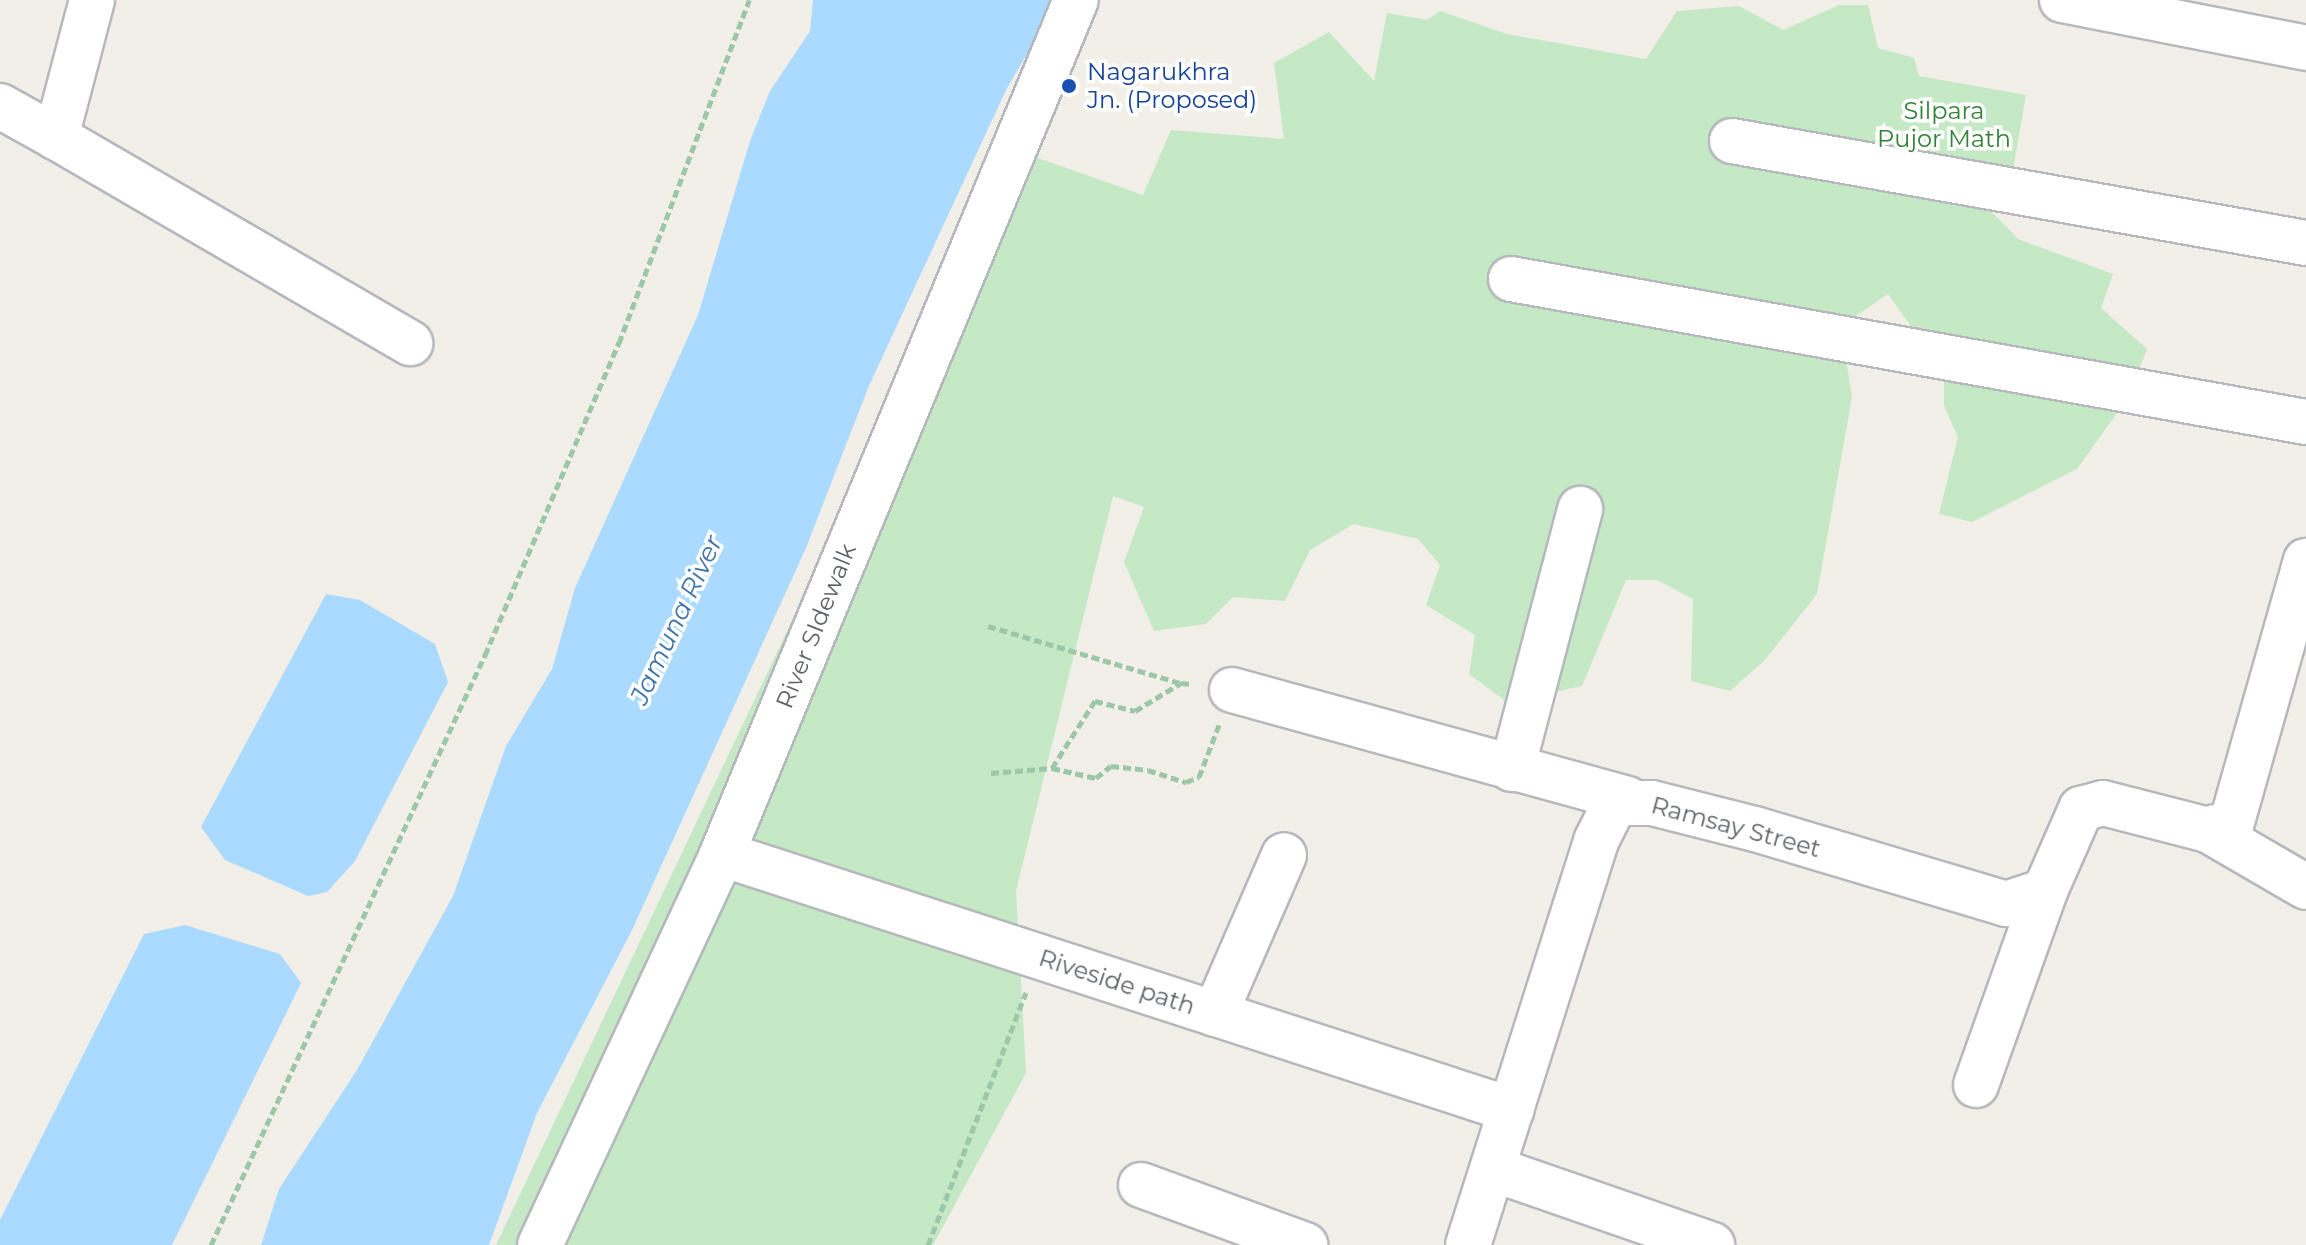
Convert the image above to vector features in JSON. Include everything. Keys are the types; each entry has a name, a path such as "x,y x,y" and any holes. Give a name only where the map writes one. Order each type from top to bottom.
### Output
{"street":[{"path":"56,137 92,0"},
{"name":"River SIdewalk","path":"540,1245 722,854 1076,0"},
{"path":"2062,0 2306,48"},
{"path":"0,106 410,343"},
{"path":"1732,141 2306,243"},
{"path":"1511,279 2306,422"},
{"path":"1512,769 1580,509"},
{"path":"2223,829 2306,561"},
{"path":"1232,690 1627,799"},
{"name":"Ramsay Street","path":"1468,1245 1596,841 1605,816 1627,799 2006,904 2045,891"},
{"path":"1976,1085 2045,891 2081,809 2113,805 2223,829 2306,887"},
{"name":"Riveside path","path":"722,854 1512,1110"},
{"path":"1215,1014 1284,855"},
{"path":"1493,1169 1712,1245"},
{"path":"1141,1185 1305,1245"}],"path":[{"path":"211,1245 601,386 749,0"},
{"path":"988,626 1181,683 1232,690 1199,777 1186,782 1111,766 1096,778 1052,768 991,773"},
{"path":"1052,768 1095,701 1135,711 1181,683"},
{"path":"928,1245 1039,957"}],"green space":[{"name":"Silpara Pujor Math","path":"1839,5 1868,5 1878,48 1914,58 1919,76 2026,95 2011,182 1941,170 1950,205 1989,209 2018,239 2113,274 2101,308 2147,349 2127,399 2077,469 1972,522 1939,514 1958,437 1944,406 1944,372 1888,294 1841,326 1852,397 1817,594 1764,661 1730,691 1691,681 1693,599 1657,580 1626,580 1582,686 1507,702 1469,674 1475,635 1426,605 1440,565 1418,539 1354,524 1310,550 1285,601 1233,597 1206,624 1154,631 1124,562 1144,507 1113,496 1016,891 1026,1073 933,1245 496,1245 789,627 998,144 1143,195 1171,130 1284,139 1274,63 1329,32 1374,81 1387,13 1427,20 1440,11 1507,34 1646,59 1677,11 1739,6 1783,30"}],"water":[{"name":"Jamuna River","path":"813,0 1058,0 1006,90 868,388 806,548 632,930 537,1113 489,1245 261,1245 279,1189 357,1070 453,896 506,746 552,669 575,588 698,315 750,141 770,91 810,31"},
{"path":"326,594 360,600 435,644 448,682 355,861 327,892 308,896 225,860 201,827"},
{"path":"185,925 280,954 301,983 172,1245 0,1245 0,1220 144,934"}],"place":[{"name":"Nagarukhra Jn. (Proposed)","path":"1069,86"}]}
